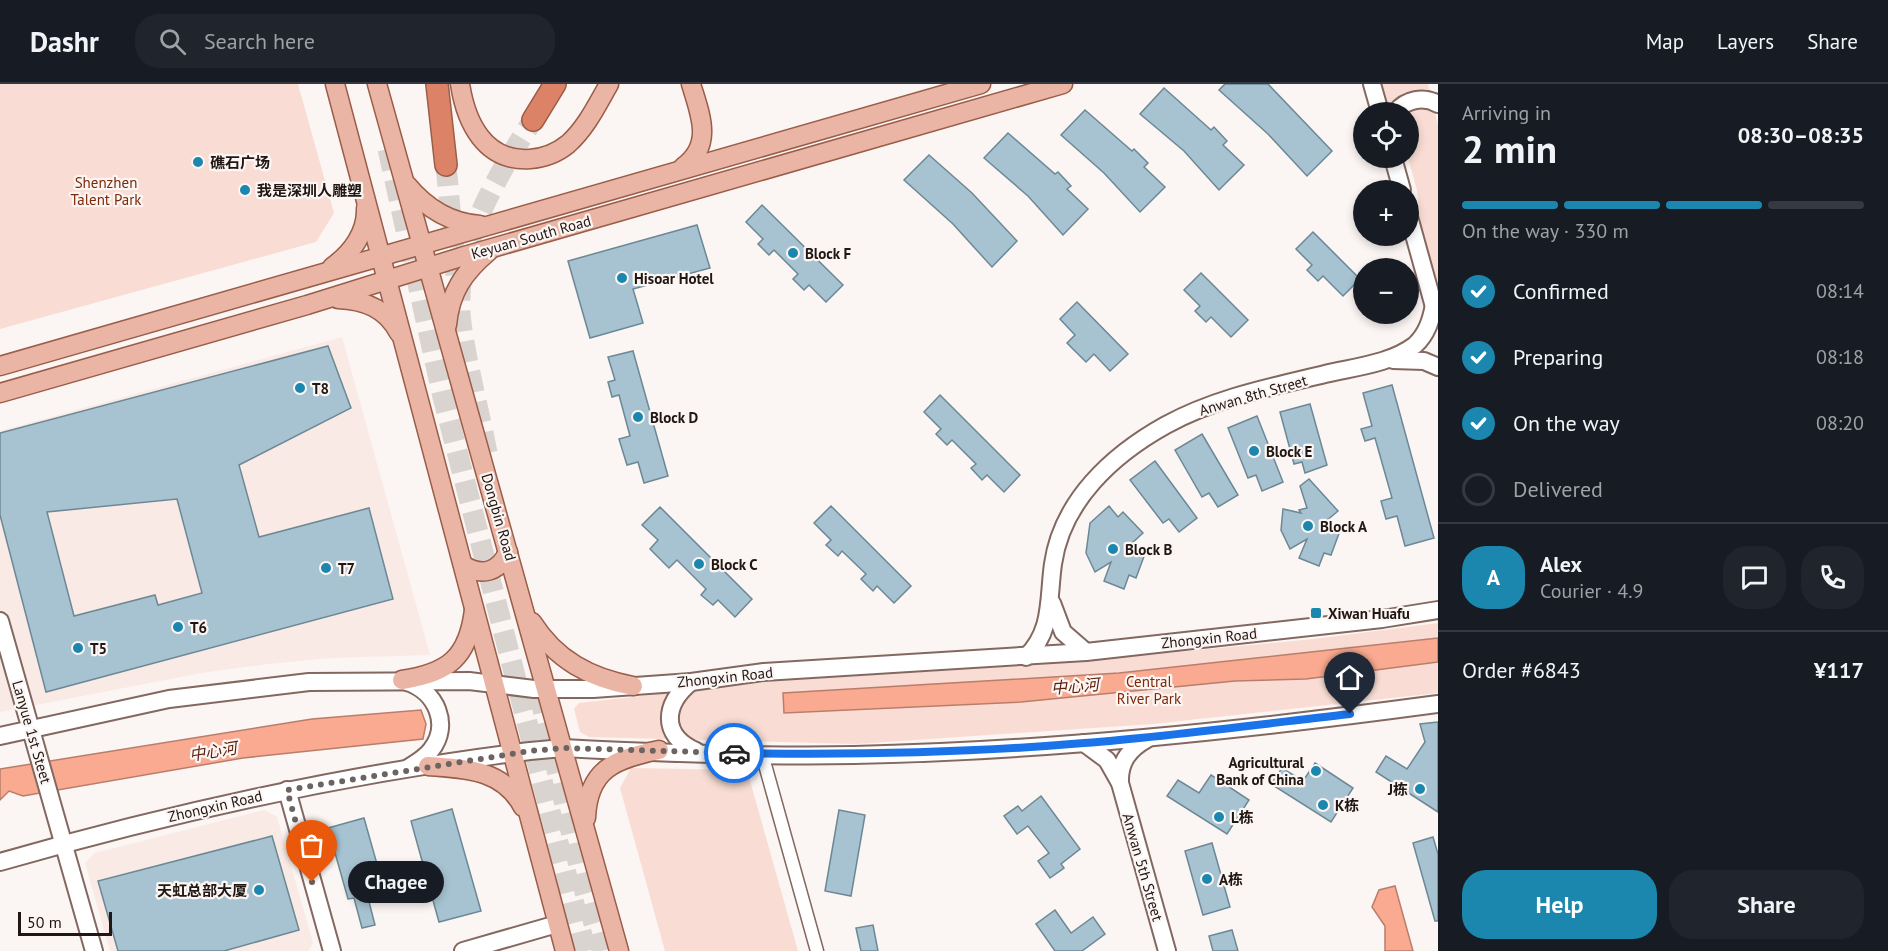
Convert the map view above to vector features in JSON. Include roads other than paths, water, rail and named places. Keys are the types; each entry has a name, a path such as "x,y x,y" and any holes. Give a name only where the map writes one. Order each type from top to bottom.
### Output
{"highway":[{"path":"437,84 446,165"},
{"path":"533,120 555,84"}],"main road":[{"path":"335,84 565,951"},
{"name":"Dongbin Road","path":"377,84 619,951"},
{"path":"460,84 468,118 481,140 504,156 527,159 551,154 571,141 584,126 609,84"},
{"path":"679,170 691,161 704,140 703,125 691,84"},
{"name":"Keyuan South Road","path":"0,366 981,84"},
{"name":"Keyuan South Road","path":"0,393 307,305 494,247 1063,84"},
{"path":"1372,84 1377,102"},
{"path":"1408,102 1412,100 1432,101 1438,104"},
{"path":"404,182 417,197 444,216 458,222 488,225"},
{"path":"321,273 348,253 357,242 363,228 365,197"},
{"path":"556,205 562,228"},
{"path":"1383,361 1406,350 1423,336 1436,312 1417,246"},
{"path":"446,330 448,308 459,282 494,247"},
{"path":"300,279 307,305"},
{"path":"327,299 359,300 374,306 396,326 404,341"},
{"path":"1383,361 1415,360 1438,367"},
{"name":"Anwan 8th Street","path":"1026,657 1043,634 1051,599 1056,548 1066,520 1092,482 1126,451 1163,426 1207,406 1383,361"},
{"path":"463,565 480,572 490,571 499,567 508,552"},
{"path":"1051,599 1063,632 1069,640 1086,652"},
{"path":"402,680 428,676 449,666 466,643 474,606"},
{"path":"524,609 539,634 556,653 573,665 608,681 633,686"},
{"name":"Zhongxin Road","path":"20,735 198,695 309,682 402,680 495,684 547,690 633,686 691,682 764,672 1086,652 1382,619 1438,610"},
{"name":"Lanyue 1st Steet","path":"0,621 20,735 62,837 94,951"},
{"path":"402,680 415,684 431,697 440,718 438,736 430,752 405,770"},
{"path":"691,682 676,697 670,715 670,724 681,742 698,752"},
{"name":"Zhongxin Road","path":"0,862 62,837 287,790 514,753 563,748 853,755 1084,743 1438,704"},
{"path":"1120,783 1124,759 1130,750 1151,737"},
{"path":"1084,743 1107,760 1120,783"},
{"path":"585,829 586,804 592,783 602,772 617,761 658,750"},
{"path":"428,766 469,770 493,776 512,790 531,822"},
{"name":"Anwan 5th Street","path":"1120,783 1167,951"},
{"path":"287,790 332,951"},
{"path":"463,951 557,924"}],"street":[{"path":"762,754 817,951"}],"water":[{"name":"中心河","path":"1438,638 1438,662 1306,679 1235,681 1021,702 784,713 783,693 1119,673"},
{"name":"中心河","path":"421,710 426,724 423,739 243,758 23,796 9,791 0,800 0,769 312,719"},
{"path":"1395,886 1413,951 1385,951 1385,926 1372,907 1379,890"}],"tunnel":[{"path":"487,453 461,323 460,296 463,269 479,216 504,166 533,120"},
{"path":"388,149 443,397 586,951"},
{"path":"446,165 456,275"},
{"path":"539,692 585,892 602,951"}],"place":[{"name":"礁石广场","path":"198,162"},
{"name":"我是深圳人雕塑","path":"245,190"},
{"name":"Block F","path":"793,253"},
{"name":"Hisoar Hotel","path":"622,278"},
{"name":"T8","path":"300,388"},
{"name":"Block D","path":"638,417"},
{"name":"Block E","path":"1254,451"},
{"name":"Block A","path":"1308,526"},
{"name":"Block B","path":"1113,549"},
{"name":"Block C","path":"699,564"},
{"name":"T7","path":"326,568"},
{"name":"Xiwan Huafu","path":"1316,613"},
{"name":"T6","path":"178,627"},
{"name":"T5","path":"78,648"},
{"name":"Agricultural Bank of China","path":"1316,771"},
{"name":"J栋","path":"1420,789"},
{"name":"K栋","path":"1323,805"},
{"name":"L栋","path":"1219,817"},
{"name":"A栋","path":"1207,879"},
{"name":"Chagee","path":"312,882"},
{"name":"天虹总部大厦","path":"259,890"}],"park label":[{"name":"Shenzhen Talent Park","path":"106,190"},
{"name":"Central River Park","path":"1149,690"}]}
